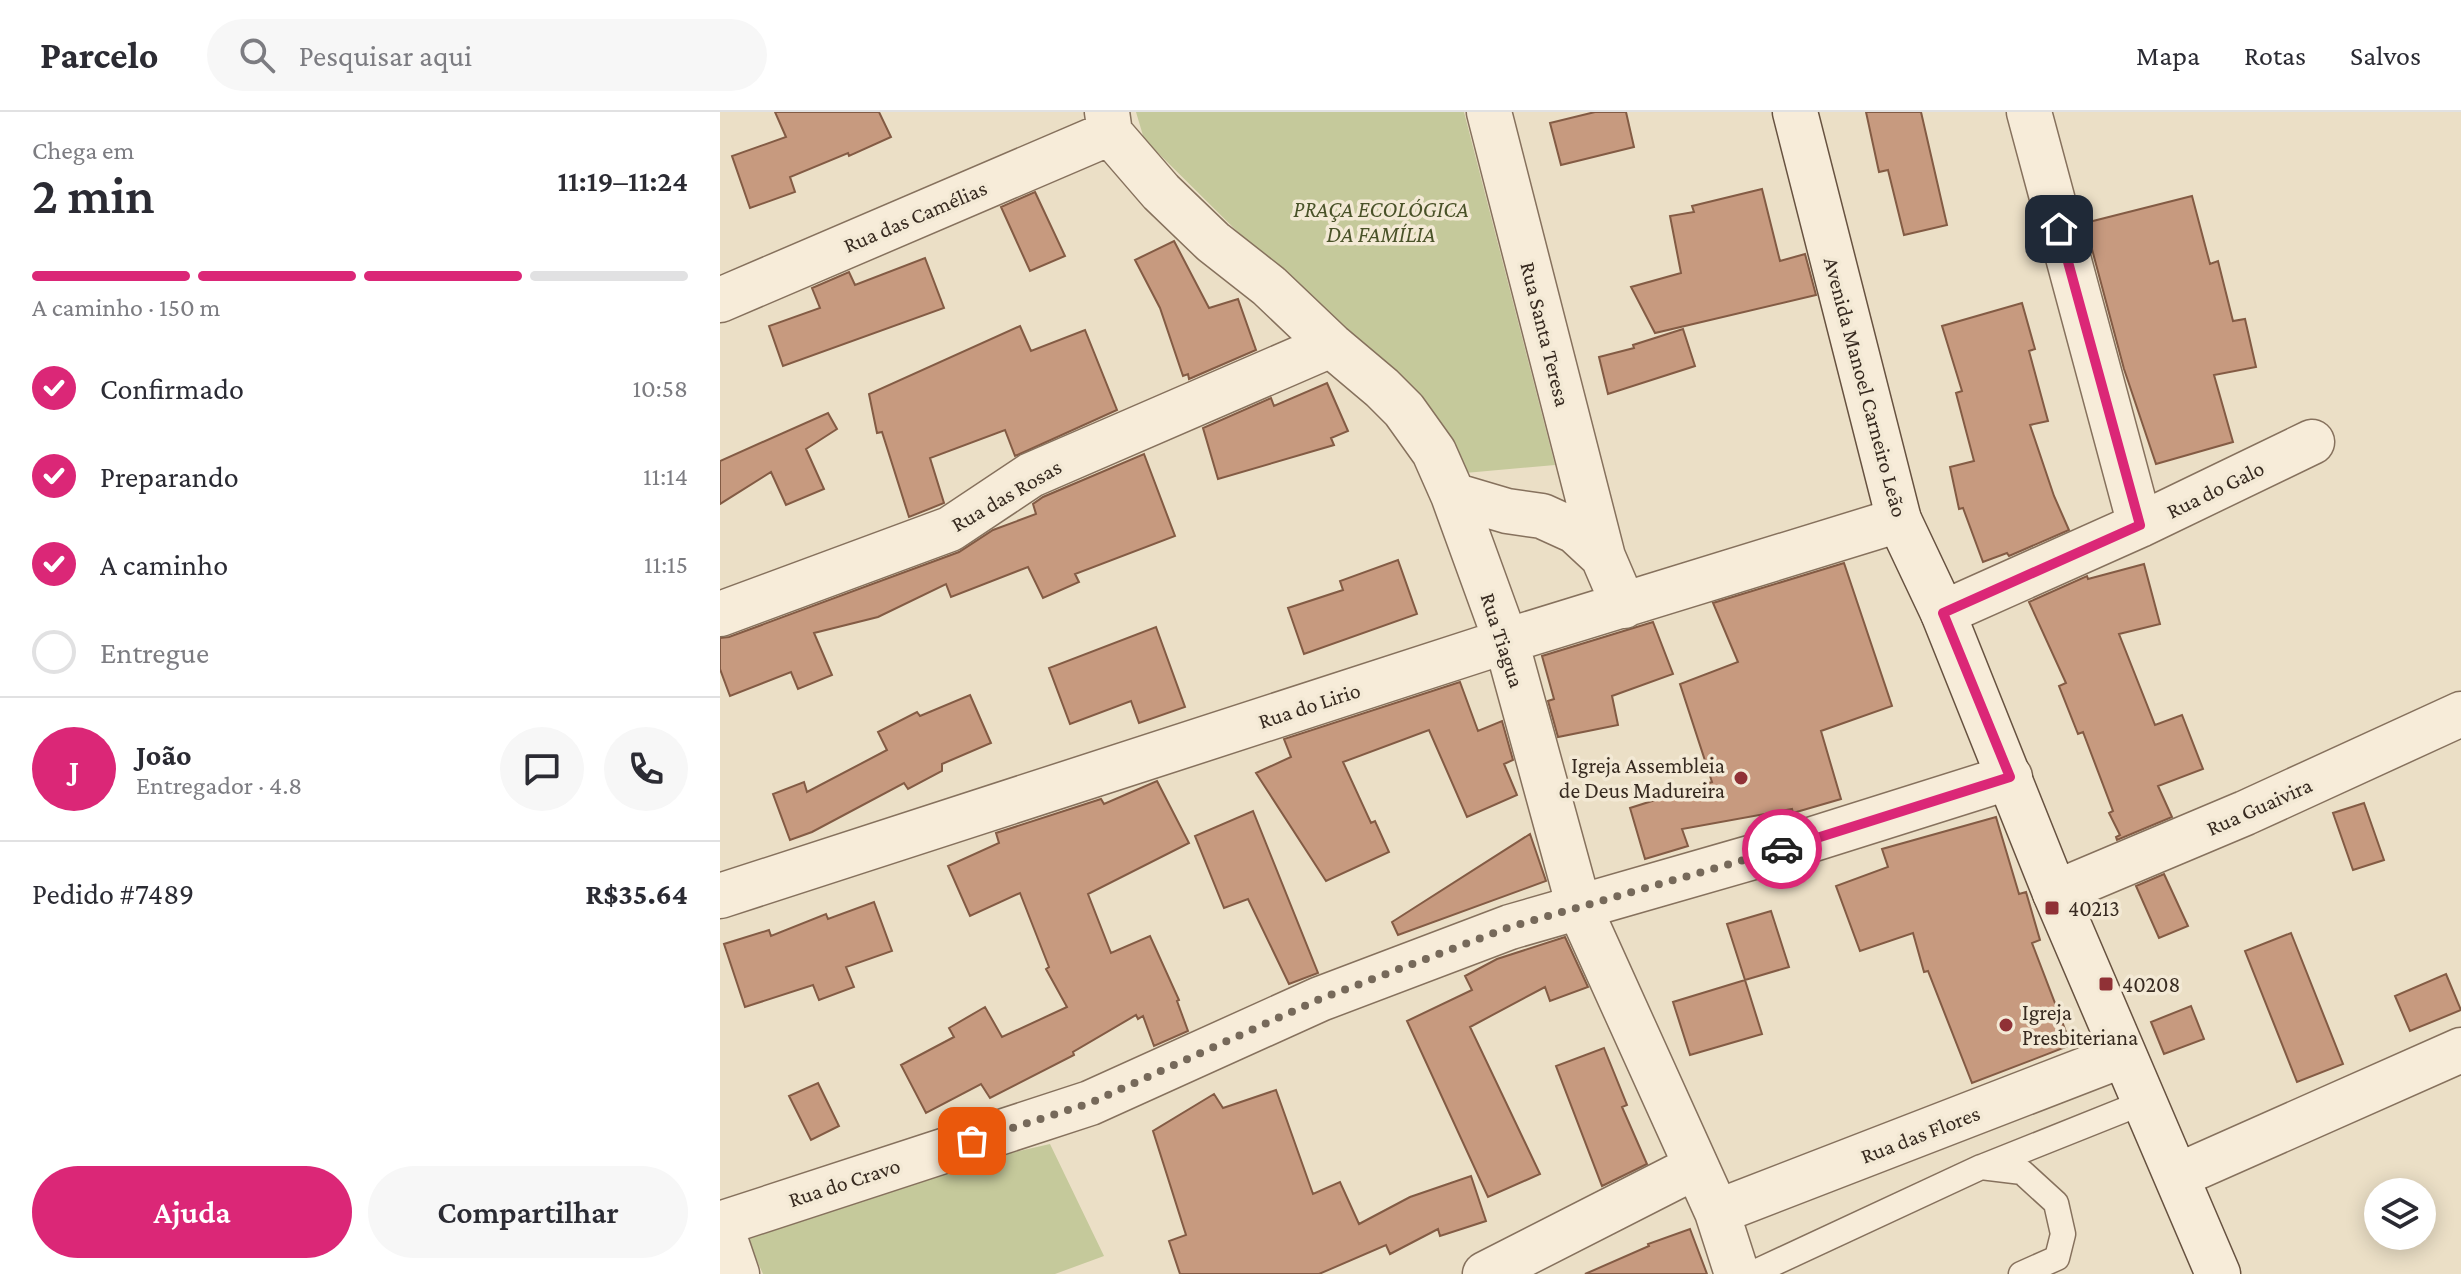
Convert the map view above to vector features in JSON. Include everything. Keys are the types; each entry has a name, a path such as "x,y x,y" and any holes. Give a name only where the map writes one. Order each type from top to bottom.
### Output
{"street":[{"name":"Rua Santa Teresa","path":"1489,112 1603,557"},
{"name":"Avenida Manoel Carneiro Leão","path":"1795,112 1899,520 1943,613 2055,893 2218,1274"},
{"path":"2029,112 2140,525"},
{"name":"Rua das Camélias","path":"720,300 1108,122"},
{"name":"Rua Tiagua","path":"1108,122 1171,202 1382,388 1404,410 1434,452 1453,495 1506,641 1579,907 1717,1212 1737,1274"},
{"name":"Rua das Rosas","path":"720,614 950,529 1031,475 1331,345"},
{"name":"Rua do Galo","path":"1943,613 2140,525 2312,442"},
{"path":"1453,495 1507,511 1542,516 1575,531 1603,557 1624,606"},
{"name":"Rua do Lirio","path":"720,896 1506,641 1899,520"},
{"name":"Rua Guaivira","path":"2055,893 2245,813 2461,714"},
{"name":"Rua do Cravo","path":"720,1224 1090,1103 1320,999 1510,927 1788,847 2010,777"},
{"path":"2177,1176 2461,1050"},
{"name":"Rua das Flores","path":"1717,1212 2123,1055"},
{"path":"1485,1274 1695,1167"},
{"path":"720,1224 737,1274"}],"lane":[{"path":"1751,1274 1981,1167 2144,1102"},
{"path":"1981,1167 2022,1172 2056,1203 2063,1234 2057,1258 2021,1274"}],"green space":[{"name":"PRAÇA ECOLÓGICA DA FAMÍLIA","path":"1136,112 1464,112 1555,465 1465,473 1381,374 1144,139"},
{"path":"1050,1144 1104,1256 1055,1274 763,1274 737,1216"}],"building":[{"path":"775,112 879,112 891,137 790,177 795,192 750,208 732,156 786,137"},
{"path":"1595,112 1626,112 1634,147 1561,165 1550,123"},
{"path":"1866,112 1921,112 1947,225 1904,235 1888,170 1879,172"},
{"path":"1762,189 1780,261 1805,254 1816,295 1655,333 1631,287 1681,273 1670,216 1694,212 1692,206"},
{"path":"1035,192 1065,256 1030,271 1001,207"},
{"path":"2192,196 2210,264 2218,261 2233,321 2245,319 2256,367 2214,375 2233,442 2156,464 2124,369 2085,223"},
{"path":"1174,241 1209,308 1238,299 1256,350 1189,379 1188,374 1183,376 1160,308 1135,260"},
{"path":"925,258 944,308 783,366 769,326 820,308 812,288 849,272 855,285"},
{"path":"2022,303 2035,349 2029,351 2048,421 2030,425 2069,530 2009,556 2007,553 1983,562 1963,508 1959,509 1950,467 1974,461 1956,393 1962,391 1942,326"},
{"path":"1020,326 1031,351 1085,330 1117,410 1015,456 1005,430 930,458 944,503 909,517 882,432 877,433 869,394"},
{"path":"1683,329 1695,366 1608,394 1599,357 1634,348 1633,345"},
{"path":"1327,383 1348,431 1331,438 1334,445 1218,479 1203,428 1271,398 1274,406"},
{"path":"828,413 837,429 806,449 824,489 786,505 771,472 720,504 720,461"},
{"path":"1144,454 1175,536 1075,574 1079,582 1043,598 1028,567 951,597 946,584 878,617 814,633 832,675 798,689 791,672 730,696 720,669 720,638 959,552 993,530 1036,514 1033,504 1043,497"},
{"path":"1398,560 1417,614 1304,654 1288,608 1343,590 1340,581"},
{"path":"1844,563 1892,706 1821,731 1841,799 1793,813 1792,809 1682,829 1688,846 1645,859 1630,808 1712,782 1680,684 1738,662 1713,603"},
{"path":"2144,564 2160,624 2119,634 2155,725 2182,715 2203,769 2158,786 2172,817 2117,840 2116,837 2120,835 2109,813 2113,811 2083,732 2078,734 2059,686 2066,683 2029,602 2087,576 2088,579"},
{"path":"1653,622 1673,674 1612,696 1618,725 1558,737 1548,701 1554,699 1542,656"},
{"path":"1156,627 1185,707 1139,723 1131,701 1070,724 1049,668"},
{"path":"1460,682 1478,731 1502,721 1513,760 1504,764 1517,795 1467,817 1429,730 1343,762 1371,823 1375,821 1389,852 1326,881 1256,773 1291,757 1284,739"},
{"path":"970,695 991,743 942,764 942,771 908,789 904,783 812,832 790,840 773,794 804,782 807,792 887,750 878,732 917,712 920,716"},
{"path":"1157,781 1189,843 1088,894 1111,953 1150,936 1179,1000 1188,1031 1154,1046 1143,1016 1138,1019 1136,1015 1073,1052 1074,1055 990,1098 981,1084 926,1113 901,1065 954,1037 949,1028 985,1007 1002,1037 1067,1007 1046,969 1049,967 1020,893 970,916 948,866 999,843 996,833 1101,799 1104,804"},
{"path":"2364,803 2384,860 2353,870 2333,813"},
{"path":"1253,811 1318,973 1289,984 1248,899 1224,908 1195,836"},
{"path":"1996,817 2019,894 2026,892 2040,940 2032,943 2071,1045 1972,1083 1928,971 1924,972 1913,933 1860,951 1836,886 1888,867 1882,849"},
{"path":"1530,834 1546,881 1398,935 1392,922"},
{"path":"2164,874 2188,926 2159,938 2136,886"},
{"path":"874,902 892,951 846,967 854,987 819,1000 813,985 745,1007 724,944 769,930 771,936 826,914 828,919"},
{"path":"1771,911 1789,967 1745,980 1727,924"},
{"path":"2291,933 2343,1064 2297,1082 2245,951"},
{"path":"1565,937 1588,987 1550,1001 1545,987 1470,1027 1540,1174 1488,1197 1407,1021 1472,990 1465,976 1497,959"},
{"path":"2446,974 2461,1010 2410,1031 2395,996"},
{"path":"1745,980 1762,1034 1690,1055 1673,1002"},
{"path":"2191,1006 2204,1039 2164,1054 2151,1022"},
{"path":"1604,1048 1627,1105 1622,1107 1647,1164 1602,1186 1556,1066"},
{"path":"818,1083 839,1126 811,1140 789,1096"},
{"path":"1276,1090 1313,1194 1340,1182 1359,1224 1410,1197 1471,1176 1486,1221 1440,1236 1438,1229 1390,1254 1386,1245 1319,1274 1180,1274 1169,1241 1186,1235 1153,1131 1214,1094 1223,1108"},
{"path":"1690,1229 1707,1274 1585,1274 1648,1244"}],"way so far":[{"path":"972,1141 1090,1103 1320,999 1510,927 1782,849"}],"place":[{"name":"Igreja Assembleia de Deus Madureira","path":"1741,778"},
{"name":"40213","path":"2052,908"},
{"name":"40208","path":"2106,984"},
{"name":"Igreja Presbiteriana","path":"2006,1025"}],"route":[{"path":"1782,849 2010,777 1943,613 2140,525 2059,229"}]}
